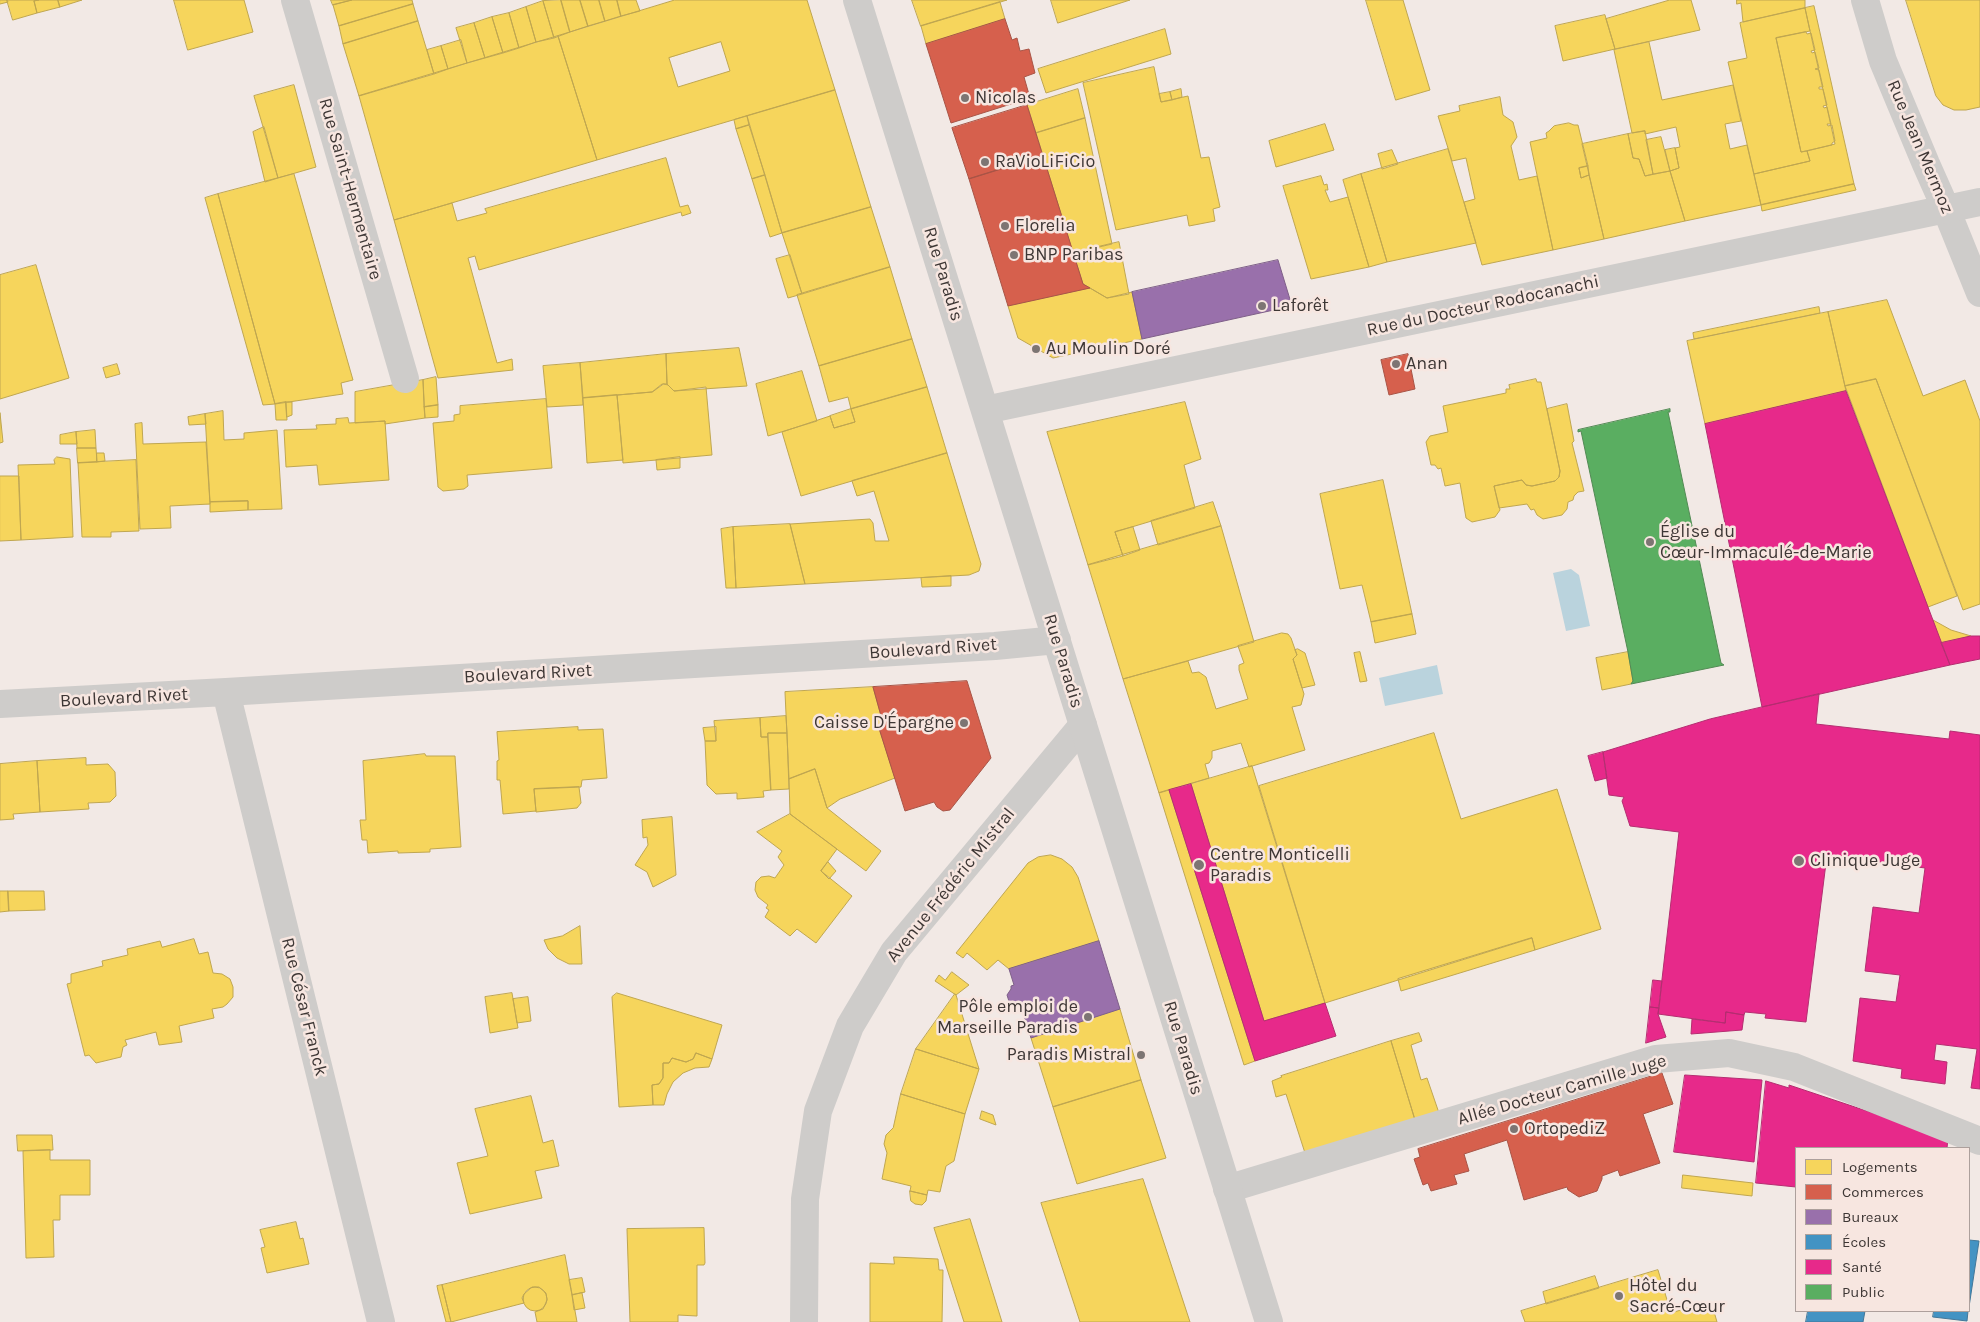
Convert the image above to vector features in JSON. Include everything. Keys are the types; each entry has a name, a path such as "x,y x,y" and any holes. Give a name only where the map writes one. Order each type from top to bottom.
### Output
{"street":[{"name":"Rue Saint-Hermentaire","path":"295,0 405,379"},
{"name":"Rue Paradis","path":"857,0 1269,1322"},
{"name":"Rue Jean Mermoz","path":"1865,0 1883,61 1980,293"},
{"name":"Rue du Docteur Rodocanachi","path":"985,410 1980,202"},
{"name":"Boulevard Rivet","path":"0,704 995,646 1057,640"},
{"name":"Rue César Franck","path":"226,692 382,1322"},
{"name":"Avenue Frédéric Mistral","path":"804,1322 805,1199 818,1111 850,1026 894,952 1083,725"},
{"name":"Allée Docteur Camille Juge","path":"1227,1189 1656,1059 1729,1053 1794,1067 1980,1141"}],"water":[{"path":"1571,569 1579,575 1590,626 1566,631 1553,573"},
{"path":"1437,665 1443,694 1385,706 1379,678"}],"building: Logements":[{"path":"0,0 7,0 8,2 0,4"},
{"path":"7,0 39,0 34,1 37,13 13,20"},
{"path":"58,0 60,7 37,13 34,1"},
{"path":"58,0 82,0 60,7"},
{"path":"174,0 244,0 253,32 188,50"},
{"path":"331,0 352,0 333,5"},
{"path":"352,0 412,0 413,4 339,26 333,5"},
{"path":"561,0 580,0 588,26 570,32"},
{"path":"561,0 570,32 554,38 543,1"},
{"path":"580,0 599,0 605,21 588,26"},
{"path":"599,0 617,0 621,16 605,21"},
{"path":"617,0 636,0 640,11 621,16"},
{"path":"675,0 807,0 835,90 597,160 558,36","holes":["721,42 730,71 678,87 669,58"]},
{"path":"912,0 1007,0 921,26"},
{"path":"1051,0 1130,0 1058,23"},
{"path":"1366,0 1403,0 1430,90 1396,100"},
{"path":"1670,0 1691,0 1700,30 1615,49 1606,19"},
{"path":"1737,0 1805,0 1805,8 1743,22 1741,3 1737,4"},
{"path":"1906,0 1980,0 1980,107 1954,110 1943,105 1936,96"},
{"path":"543,1 554,38 536,42 526,7"},
{"path":"1000,2 1005,19 926,44 921,26"},
{"path":"413,4 418,21 343,44 339,26"},
{"path":"1814,6 1854,184 1761,205 1754,174 1810,161 1807,151 1835,144 1805,8"},
{"path":"526,7 536,42 519,48 509,13"},
{"path":"1805,8 1810,31 1776,38 1801,152 1807,151 1810,161 1754,174 1728,62 1747,58 1740,23"},
{"path":"509,13 519,48 503,53 492,17"},
{"path":"1605,15 1615,49 1563,61 1555,26"},
{"path":"492,17 503,53 485,58 474,23"},
{"path":"418,21 434,74 359,96 343,44"},
{"path":"474,23 485,58 467,63 456,28"},
{"path":"1165,29 1171,54 1046,93 1038,69"},
{"path":"1806,32 1807,34 1811,33 1815,50 1811,51 1812,53 1815,52 1819,68 1815,69 1819,70 1823,87 1819,87 1819,89 1823,89 1827,105 1823,106 1824,108 1827,107 1831,124 1827,124 1828,126 1832,125 1835,141 1832,145 1801,152 1776,38"},
{"path":"558,36 597,160 394,220 359,96"},
{"path":"461,40 467,63 448,69 441,46"},
{"path":"1649,42 1662,100 1733,85 1741,121 1725,124 1730,149 1747,145 1761,205 1685,221 1670,171 1679,168 1675,148 1680,147 1676,127 1645,134 1645,131 1632,133 1614,50"},
{"path":"441,46 448,69 434,74 427,50"},
{"path":"1154,67 1161,102 1188,96 1201,158 1209,157 1220,207 1213,209 1215,221 1189,226 1187,215 1116,230 1083,83"},
{"path":"294,85 316,167 278,178 254,96"},
{"path":"1078,89 1085,118 1036,133 1027,105"},
{"path":"1181,89 1182,97 1172,100 1170,92"},
{"path":"835,90 871,207 782,233 747,116"},
{"path":"1170,92 1172,100 1161,102 1159,94"},
{"path":"1500,97 1503,115 1513,122 1517,137 1511,146 1519,180 1537,176 1553,250 1482,265 1464,202 1475,199 1466,158 1452,161 1438,116 1460,111 1459,106"},
{"path":"747,116 749,125 736,129 734,120"},
{"path":"1085,118 1112,244 1073,253 1036,133"},
{"path":"1569,123 1578,125 1588,166 1579,168 1581,178 1589,175 1604,239 1553,250 1530,142 1547,138 1546,133 1554,126"},
{"path":"1325,124 1334,150 1276,167 1269,141"},
{"path":"749,125 765,175 752,179 736,129"},
{"path":"264,127 278,178 265,182 253,132"},
{"path":"1645,131 1653,174 1645,176 1639,159 1633,158 1628,134"},
{"path":"1628,134 1633,158 1639,159 1645,176 1670,171 1685,221 1604,239 1582,144"},
{"path":"1661,137 1670,171 1653,174 1646,140"},
{"path":"1675,148 1679,168 1670,171 1665,150"},
{"path":"1448,149 1476,243 1387,262 1361,174"},
{"path":"1392,150 1398,164 1382,169 1378,154"},
{"path":"666,158 680,207 688,205 691,213 682,216 681,212 479,270 475,256 468,258 497,363 512,359 513,370 438,378 394,220 452,203 457,221 487,213 485,209"},
{"path":"1588,166 1589,175 1581,178 1579,168"},
{"path":"294,174 353,380 341,383 343,394 275,404 218,194"},
{"path":"1361,174 1387,262 1369,267 1343,180"},
{"path":"765,175 782,233 770,237 752,179"},
{"path":"1321,176 1324,185 1327,184 1328,190 1325,190 1330,202 1348,197 1369,267 1311,279 1283,186"},
{"path":"1854,184 1856,190 1762,211 1761,205"},
{"path":"218,194 275,404 263,405 205,198"},
{"path":"871,207 890,267 802,294 782,233"},
{"path":"1119,242 1129,294 1107,298 1083,284 1073,253"},
{"path":"790,255 802,294 788,298 776,259"},
{"path":"36,265 69,378 0,399 0,275"},
{"path":"890,267 912,339 819,366 797,295"},
{"path":"1090,288 1107,298 1132,292 1142,339 1053,358 1018,338 1008,306"},
{"path":"1887,300 1923,396 1965,380 1980,421 1980,604 1963,610 1876,379 1845,386 1828,312"},
{"path":"1819,307 1820,313 1694,339 1693,333"},
{"path":"1828,312 1846,391 1705,424 1687,341"},
{"path":"912,339 927,387 851,409 848,397 829,402 819,366"},
{"path":"739,348 747,386 674,391 667,384 666,354"},
{"path":"666,354 667,384 662,384 652,392 583,398 580,363"},
{"path":"580,363 583,405 547,407 543,366"},
{"path":"117,364 120,374 106,378 103,368"},
{"path":"802,371 817,421 768,436 756,384"},
{"path":"436,377 438,405 424,407 423,380"},
{"path":"1536,379 1537,382 1541,382 1560,471 1559,477 1555,481 1532,486 1526,485 1522,480 1494,486 1500,510 1495,517 1472,522 1466,518 1460,483 1445,486 1441,468 1438,469 1435,465 1431,465 1426,442 1430,436 1448,432 1443,406 1506,393 1506,389 1510,389 1509,385"},
{"path":"1876,379 1957,596 1928,607 1845,386"},
{"path":"423,380 425,418 385,424 385,421 355,423 355,392"},
{"path":"664,384 674,391 706,387 712,455 623,463 617,395 652,392"},
{"path":"927,387 947,453 801,496 782,432 830,416 834,428 855,422 851,409"},
{"path":"617,395 623,460 587,463 583,398"},
{"path":"546,399 552,468 467,475 468,486 464,489 443,491 438,487 433,423 454,421 454,415 460,414 460,406"},
{"path":"286,402 292,402 292,415 287,417"},
{"path":"286,402 287,420 276,420 275,404"},
{"path":"1185,402 1201,459 1184,465 1195,508 1115,532 1123,556 1088,565 1047,432"},
{"path":"1567,404 1574,441 1572,443 1584,491 1578,492 1573,500 1568,502 1567,509 1562,515 1543,519 1537,515 1534,509 1531,510 1527,504 1499,508 1494,486 1522,480 1526,485 1532,486 1555,481 1559,477 1560,471 1547,409"},
{"path":"438,405 438,417 425,418 424,407"},
{"path":"851,409 855,422 834,428 830,416"},
{"path":"223,411 224,440 244,439 244,433 277,430 282,509 248,510 248,501 210,502 205,414"},
{"path":"0,413 3,442 0,443"},
{"path":"205,414 206,424 189,425 188,417"},
{"path":"348,418 349,423 385,421 389,480 319,485 317,465 286,467 284,430 317,429 316,425 336,424 336,419"},
{"path":"142,423 143,444 206,442 210,504 170,506 171,528 140,529 135,424"},
{"path":"95,430 96,448 77,448 76,432"},
{"path":"76,432 77,444 60,444 60,435"},
{"path":"77,448 96,448 97,462 78,463"},
{"path":"97,453 104,453 105,461 97,462"},
{"path":"947,453 981,564 979,571 969,575 805,584 790,524 870,519 873,523 875,541 889,541 874,491 857,496 852,481"},
{"path":"57,457 70,459 73,537 21,540 18,465 55,464 54,460"},
{"path":"680,457 680,468 657,470 656,460"},
{"path":"136,460 139,531 111,532 111,537 82,537 78,463"},
{"path":"0,476 19,476 21,540 0,541"},
{"path":"1383,480 1412,614 1371,622 1362,585 1340,589 1320,494"},
{"path":"248,501 248,510 210,512 210,502"},
{"path":"1213,502 1221,526 1158,545 1151,521"},
{"path":"790,524 805,584 736,588 733,527"},
{"path":"1221,526 1254,642 1123,679 1088,565"},
{"path":"733,527 736,588 726,588 721,529"},
{"path":"1133,527 1140,550 1123,556 1115,532"},
{"path":"951,576 951,586 922,587 921,578"},
{"path":"1412,614 1416,634 1375,643 1371,622"},
{"path":"1933,620 1951,630 1971,636 1941,643"},
{"path":"1282,633 1288,634 1291,638 1297,655 1293,659 1304,694 1301,705 1292,707 1305,750 1249,767 1241,743 1212,751 1212,758 1209,763 1205,764 1209,778 1159,793 1123,679 1188,661 1192,673 1199,672 1206,677 1216,709 1248,699 1239,670 1239,665 1244,663 1238,646"},
{"path":"1298,649 1305,653 1315,685 1302,688 1293,659 1297,655 1295,650"},
{"path":"1360,652 1367,681 1360,682 1354,653"},
{"path":"1628,652 1633,681 1631,684 1602,690 1596,658"},
{"path":"873,687 883,723 878,725 895,778 840,799 827,808 815,769 789,779 785,692"},
{"path":"786,716 787,733 768,733 768,737 761,737 760,718"},
{"path":"760,718 761,737 768,737 771,790 763,791 764,797 737,799 737,793 716,794 707,785 705,741 716,741 714,721"},
{"path":"578,727 578,730 603,729 607,778 582,780 581,787 534,789 536,811 503,814 500,780 497,780 497,761 499,760 497,732"},
{"path":"716,727 716,741 705,741 703,728"},
{"path":"768,733 787,733 789,789 771,790"},
{"path":"1434,733 1461,819 1557,789 1601,929 1535,950 1532,938 1325,1003 1259,786"},
{"path":"425,754 426,756 455,756 461,847 430,849 430,852 398,853 398,851 368,853 367,840 362,840 360,820 366,820 363,761"},
{"path":"86,758 86,765 108,764 115,772 116,796 110,802 88,803 89,809 40,812 37,761"},
{"path":"37,761 40,812 13,814 14,819 0,820 0,764"},
{"path":"1252,766 1325,1003 1264,1021 1191,784"},
{"path":"815,769 827,808 881,851 866,871 790,814 789,779"},
{"path":"579,787 581,803 577,808 536,812 534,789"},
{"path":"1169,790 1255,1061 1244,1065 1159,793"},
{"path":"790,814 837,849 821,871 852,896 816,943 797,929 790,936 765,917 769,910 766,908 768,905 758,897 755,890 756,882 761,877 769,876 775,878 784,865 778,857 782,851 757,832"},
{"path":"672,817 676,875 653,887 647,872 635,865 648,845 647,837 643,838 642,820"},
{"path":"1051,855 1062,859 1072,867 1078,877 1099,941 1009,969 998,960 987,970 967,953 963,958 956,953 1028,863 1038,857"},
{"path":"828,862 836,871 829,879 821,871"},
{"path":"0,891 8,891 9,911 0,912"},
{"path":"8,891 44,891 45,910 9,911"},
{"path":"580,926 582,964 569,964 557,958 548,949 544,940 562,936"},
{"path":"1532,938 1535,950 1401,991 1398,979"},
{"path":"194,939 199,954 208,952 213,973 222,974 230,979 233,987 233,997 227,1004 223,1007 212,1009 214,1018 179,1026 182,1042 159,1045 156,1032 125,1040 127,1045 123,1047 121,1057 96,1063 89,1055 85,1056 67,984 71,983 71,974 103,966 102,961 128,955 127,949 160,941 162,947"},
{"path":"952,972 969,985 956,995 935,981 939,975 945,980"},
{"path":"512,993 518,1028 490,1033 485,997"},
{"path":"617,993 722,1025 712,1059 696,1053 693,1059 686,1062 672,1058 669,1063 663,1063 663,1078 659,1084 652,1085 653,1105 619,1107 612,997"},
{"path":"956,995 979,1069 916,1049"},
{"path":"528,997 531,1021 517,1023 513,999"},
{"path":"1120,1009 1141,1080 1053,1107 1031,1038"},
{"path":"1419,1033 1422,1041 1411,1045 1421,1080 1427,1078 1439,1113 1415,1120 1391,1041"},
{"path":"1391,1041 1415,1120 1305,1153 1286,1094 1276,1097 1272,1081 1281,1076"},
{"path":"916,1049 979,1069 965,1114 901,1094"},
{"path":"696,1053 712,1059 709,1067 695,1068 683,1073 673,1082 664,1105 653,1105 652,1085 659,1084 663,1078 663,1063 669,1063 672,1058 686,1062 693,1059"},
{"path":"1141,1080 1166,1158 1077,1184 1053,1107"},
{"path":"901,1094 965,1114 954,1161 946,1166 940,1192 928,1190 927,1195 910,1191 911,1186 882,1179 887,1153 884,1144 886,1135 893,1128"},
{"path":"531,1096 543,1143 553,1140 559,1166 535,1171 542,1198 470,1214 457,1163 488,1156 475,1109"},
{"path":"982,1111 993,1115 996,1125 980,1119"},
{"path":"17,1135 52,1135 53,1150 18,1151"},
{"path":"50,1150 50,1160 90,1160 90,1195 60,1195 60,1220 53,1220 54,1257 26,1258 23,1151"},
{"path":"1683,1175 1753,1183 1752,1196 1682,1188"},
{"path":"1143,1179 1190,1322 1080,1322 1041,1203"},
{"path":"910,1191 927,1195 926,1201 922,1205 915,1204 911,1201"},
{"path":"970,1219 1002,1322 964,1322 934,1228"},
{"path":"296,1222 300,1239 303,1238 309,1264 267,1273 261,1248 265,1247 260,1230"},
{"path":"704,1228 705,1263 704,1265 697,1265 697,1316 678,1315 678,1322 630,1322 627,1229"},
{"path":"565,1255 577,1322 537,1322 535,1312 543,1309 547,1300 546,1293 539,1287 532,1287 522,1298 524,1303 451,1322 442,1285"},
{"path":"894,1257 938,1259 939,1270 943,1270 942,1322 870,1322 870,1263 894,1264"},
{"name":"Hôtel du Sacré-Cœur","path":"1658,1270 1671,1313 1697,1305 1698,1308 1707,1305 1713,1308 1717,1322 1525,1322 1521,1311"},
{"path":"1595,1276 1599,1288 1546,1304 1543,1292"},
{"path":"582,1278 585,1292 572,1295 569,1280"},
{"path":"442,1285 451,1322 446,1322 438,1291 437,1286"},
{"path":"535,1287 544,1290 547,1299 544,1308 535,1311 526,1308 523,1299 526,1290"},
{"path":"582,1293 585,1308 574,1310 572,1295"}],"building: Commerces":[{"path":"1005,19 1012,40 1017,38 1020,51 1029,49 1035,73 1024,77 1030,98 951,123 926,44"},
{"path":"1027,105 1043,156 969,179 952,128"},
{"path":"1043,156 1083,284 1090,288 1008,306 969,179"},
{"path":"1408,354 1415,389 1389,395 1381,360"},
{"path":"967,681 991,758 950,810 943,811 934,802 905,811 878,725 883,723 873,687"},
{"path":"1662,1073 1673,1104 1643,1114 1660,1163 1620,1176 1618,1170 1602,1176 1597,1191 1579,1197 1568,1190 1567,1187 1524,1200 1507,1140 1464,1154 1469,1171 1454,1175 1457,1184 1431,1191 1428,1183 1423,1185 1414,1159 1420,1157 1418,1149"}],"building: Bureaux":[{"path":"1278,260 1292,306 1142,339 1132,292"},
{"path":"1099,941 1120,1009 1031,1038 1023,1013 1012,1011 1007,995 1011,986 1014,985 1009,969"}],"building: Écoles":[{"path":"1970,1240 1979,1241 1970,1300"},
{"path":"1808,1312 1865,1312 1863,1322 1806,1322"},
{"path":"1934,1312 1968,1312 1967,1321 1933,1317"}],"building: Santé":[{"path":"1846,391 1950,665 1762,707 1705,424"},
{"path":"1971,636 1980,636 1980,659 1950,665 1941,643"},
{"path":"1819,694 1816,724 1949,739 1950,731 1980,735 1980,1089 1971,1088 1977,1049 1936,1044 1934,1060 1947,1062 1945,1084 1901,1078 1902,1069 1853,1061 1860,998 1896,1002 1900,975 1865,971 1873,907 1919,913 1925,868 1827,855 1806,1022 1765,1018 1766,1014 1745,1012 1744,1015 1726,1012 1725,1023 1658,1014 1679,832 1630,826 1622,801 1624,797 1609,795 1603,752 1710,719"},
{"path":"1603,752 1607,778 1595,781 1588,756"},
{"path":"1191,784 1264,1021 1325,1003 1336,1036 1255,1061 1169,790"},
{"path":"1653,980 1662,981 1659,1008 1650,1007"},
{"path":"1650,1007 1659,1008 1658,1014 1666,1037 1646,1043"},
{"path":"1726,1012 1744,1015 1742,1030 1691,1034 1692,1019 1725,1023"},
{"path":"1685,1075 1762,1080 1754,1162 1674,1152"},
{"path":"1766,1081 1789,1088 1789,1085 1948,1138 1947,1147 1795,1147 1795,1187 1756,1183"}],"building: Public":[{"name":"Église du Cœur-Immaculé-de-Marie","path":"1670,409 1670,412 1668,412 1721,663 1724,665 1631,684 1633,681 1628,652 1581,431 1578,432 1578,430"}],"place":[{"name":"Nicolas","path":"965,98"},
{"name":"RaVioLiFiCio","path":"985,162"},
{"name":"Florelia","path":"1005,226"},
{"name":"BNP Paribas","path":"1014,255"},
{"name":"Laforêt","path":"1262,306"},
{"name":"Au Moulin Doré","path":"1036,349"},
{"name":"Anan","path":"1396,364"},
{"name":"Église du Cœur-Immaculé-de-Marie","path":"1650,542"},
{"name":"Caisse D'Épargne","path":"964,723"},
{"name":"Clinique Juge","path":"1799,861"},
{"name":"Centre Monticelli Paradis","path":"1199,865"},
{"name":"Pôle emploi de Marseille Paradis","path":"1088,1017"},
{"name":"Paradis Mistral","path":"1141,1055"},
{"name":"OrtopediZ","path":"1514,1129"},
{"name":"Hôtel du Sacré-Cœur","path":"1619,1296"}]}
